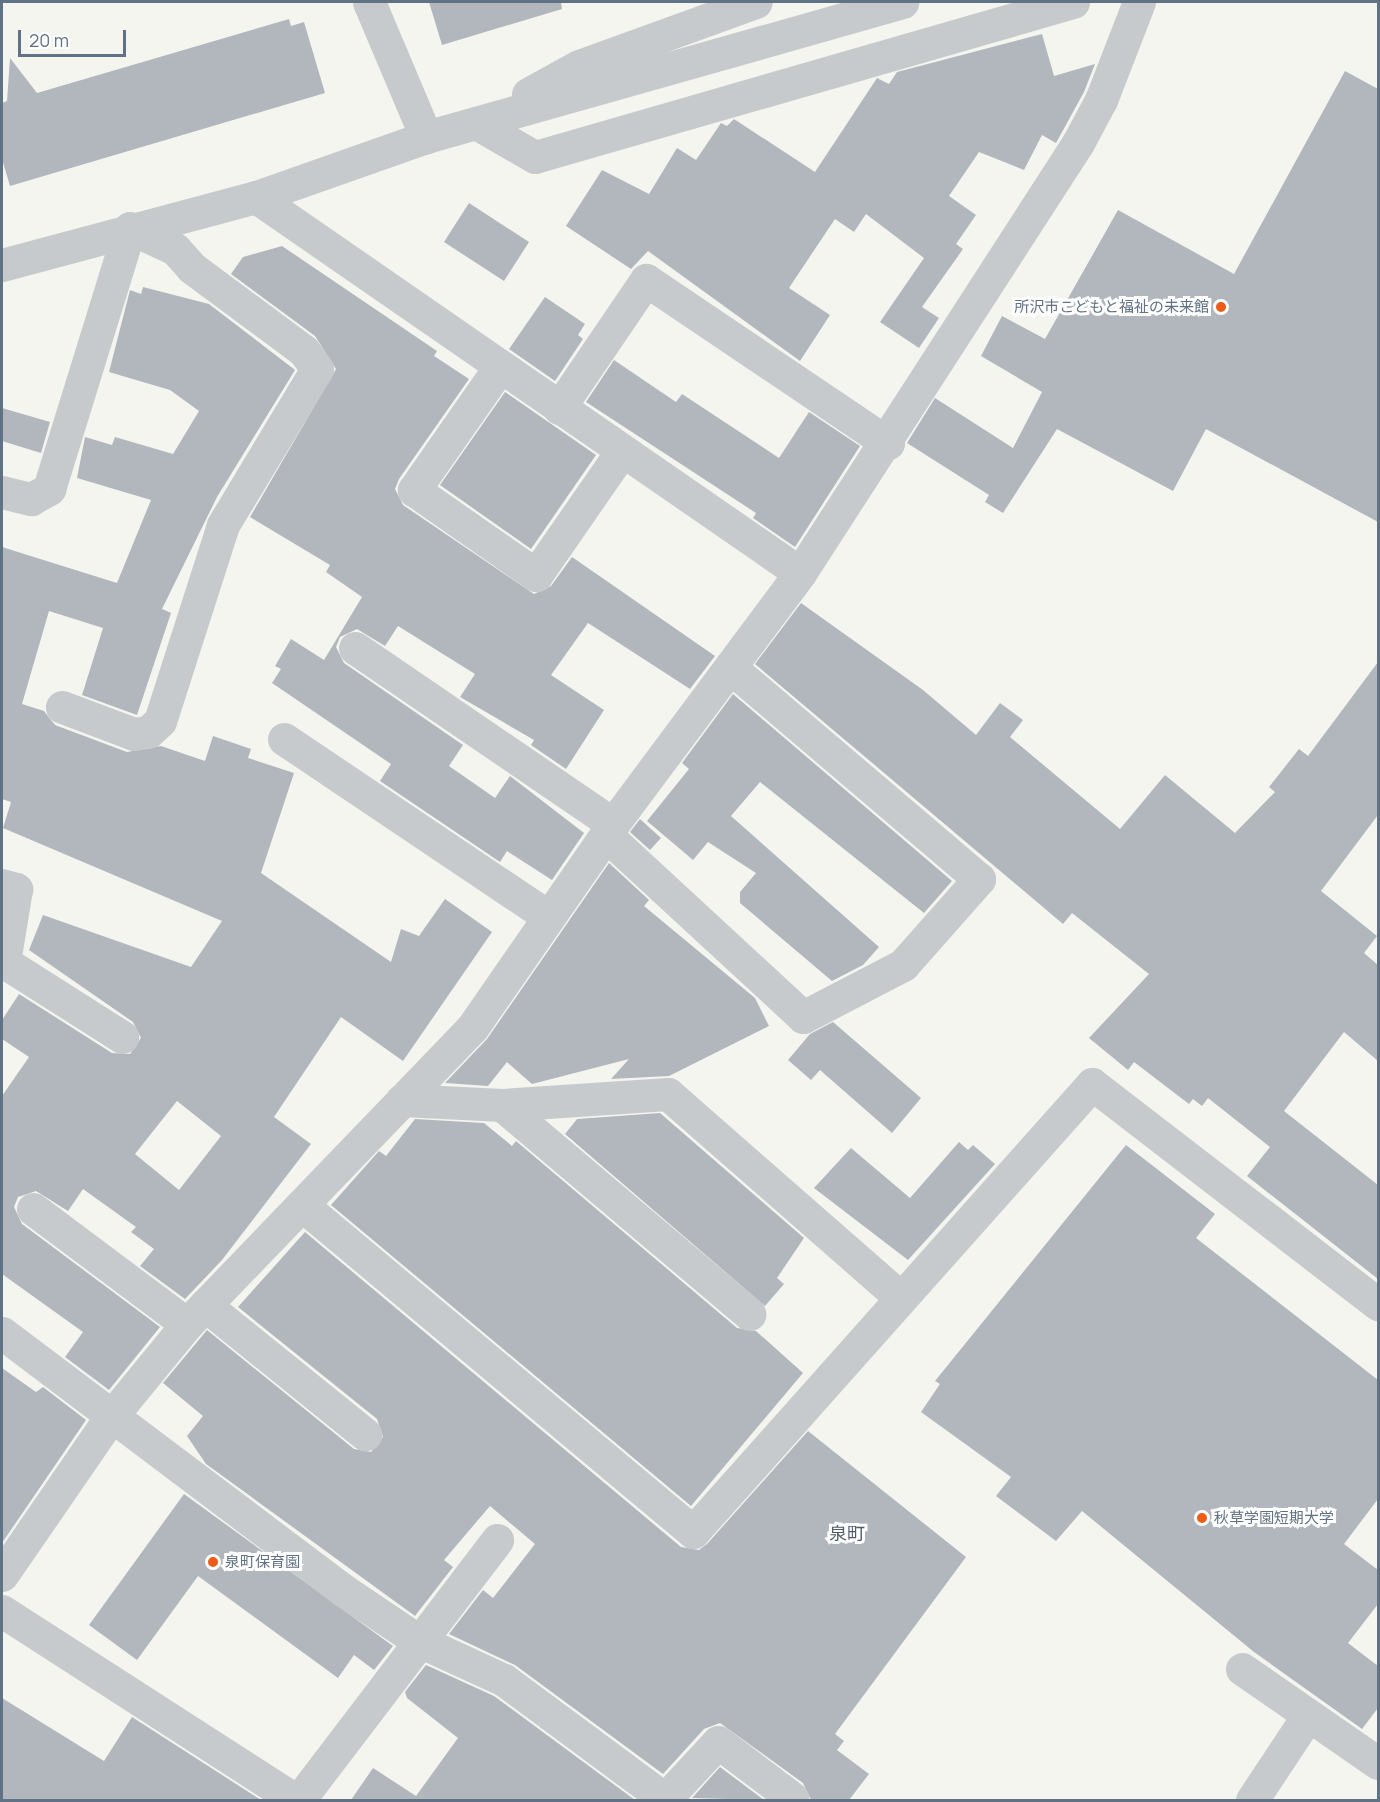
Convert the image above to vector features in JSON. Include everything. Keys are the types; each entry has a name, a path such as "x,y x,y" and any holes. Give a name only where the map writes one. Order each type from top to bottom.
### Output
{"street":[{"path":"369,2 426,137"},
{"path":"476,123 579,66 756,2"},
{"path":"2,265 130,228 256,197 426,137 902,2"},
{"path":"476,123 535,157 1072,2"},
{"path":"2,1575 110,1418 196,1315 472,1028 610,830 801,573 888,443 1078,143 1101,100 1139,2"},
{"path":"256,197 499,368 801,573"},
{"path":"2,492 31,500 49,489 130,228"},
{"path":"62,707 134,734 148,732 160,721 222,525 317,369 304,351 192,268 175,249 130,228"},
{"path":"559,408 646,280 888,443"},
{"path":"499,368 414,490 536,575 622,451"},
{"path":"355,648 610,830 803,1017 903,965 979,879 731,668"},
{"path":"284,739 549,917"},
{"path":"2,885 16,889 4,962 122,1037"},
{"path":"302,1205 693,1532 899,1296 1092,1084 1378,1304"},
{"path":"402,1100 502,1105 668,1094 899,1296"},
{"path":"502,1105 749,1314"},
{"path":"33,1209 196,1315 365,1434"},
{"path":"2,1333 110,1418 417,1640 504,1680 666,1799 718,1742 792,1798"},
{"path":"2,1611 297,1800 417,1640 497,1540"},
{"path":"1242,1669 1307,1717 1378,1763"},
{"path":"1252,1800 1307,1717"}],"building":[{"path":"429,2 561,2 562,9 442,45"},
{"path":"289,19 291,26 304,22 325,93 10,186 2,159 2,103 7,101 10,58 37,93"},
{"path":"1042,34 1054,76 1095,64 1084,92 1056,143 1042,135 1024,170 979,152 949,196 976,215 956,244 963,249 922,307 939,318 919,348 880,322 924,258 866,214 854,232 835,219 789,288 830,315 800,361 648,251 631,269 566,226 602,170 649,194 677,148 696,160 721,123 727,126 734,119 815,172 877,78 889,84 897,72"},
{"name":"所沢市こどもと福祉の未来館","path":"1345,71 1378,89 1378,522 1206,429 1173,491 1057,429 1003,513 985,502 989,495 907,443 935,398 1013,448 1042,392 981,356 1002,316 1045,339 1118,210 1234,274"},
{"path":"469,203 529,242 504,281 444,242"},
{"path":"282,246 437,351 434,356 469,379 399,479 395,489 403,505 534,594 551,586 572,557 715,656 690,689 588,623 551,675 604,710 566,769 531,745 534,740 460,697 475,674 398,626 385,646 357,629 340,637 336,647 344,663 463,745 449,766 495,798 510,776 584,833 552,880 507,851 500,862 380,781 391,764 272,683 281,669 275,666 291,639 324,660 362,597 326,572 330,565 250,517 336,369 315,336 231,274 243,257"},
{"path":"143,287 209,304 295,370 217,497 162,609 171,613 137,715 82,695 103,628 49,611 22,704 44,711 55,725 127,752 161,746 205,761 213,736 251,749 248,758 294,773 261,873 391,962 401,929 419,936 445,899 492,932 403,1061 341,1017 274,1117 311,1144 222,1260 185,1299 140,1266 154,1249 131,1232 136,1227 83,1189 68,1211 36,1191 18,1197 14,1207 22,1224 160,1327 109,1390 65,1357 83,1332 2,1274 2,1096 29,1057 2,1039 2,1020 19,994 112,1053 130,1054 141,1038 133,1022 29,950 43,915 191,967 222,921 3,828 11,802 2,799 2,547 117,583 151,500 77,478 85,437 112,445 115,437 173,454 199,411 170,390 109,372 130,290 141,294","holes":["177,1101 221,1136 179,1190 135,1154"]},
{"path":"545,297 585,324 578,335 583,339 555,381 509,349"},
{"path":"614,360 676,402 682,394 779,458 809,412 860,446 795,547 753,518 756,513 586,402"},
{"path":"505,392 596,455 531,549 440,485"},
{"path":"2,408 50,422 41,453 2,441"},
{"path":"801,603 923,690 976,735 1000,703 1023,720 1010,737 1120,829 1165,775 1235,833 1275,792 1269,787 1299,749 1308,756 1378,662 1378,815 1321,891 1377,936 1364,953 1378,965 1378,1061 1344,1032 1284,1111 1378,1185 1378,1279 1247,1176 1270,1147 1208,1098 1202,1106 1193,1099 1189,1104 1134,1062 1128,1070 1089,1038 1149,974 1072,913 1063,924 755,664"},
{"path":"733,694 952,881 924,913 760,782 731,816 879,947 863,965 832,981 740,903 740,892 756,873 708,842 693,860 647,821 689,769 682,763"},
{"path":"640,819 661,838 650,850 630,832"},
{"path":"609,863 649,900 644,906 755,998 769,1026 669,1076 611,1079 629,1059 532,1084 507,1062 488,1086 445,1083 487,1039"},
{"path":"833,1022 921,1098 892,1133 820,1070 811,1080 788,1060 810,1034"},
{"path":"660,1113 804,1238 777,1278 784,1284 765,1306 565,1134 577,1119"},
{"path":"415,1119 484,1123 512,1146 516,1141 737,1328 756,1331 803,1373 691,1506 331,1205 379,1151 386,1156"},
{"path":"959,1142 968,1150 973,1145 995,1164 908,1260 814,1188 851,1148 910,1198"},
{"path":"1126,1145 1215,1214 1196,1238 1378,1380 1378,1499 1344,1544 1378,1570 1378,1604 1348,1643 1378,1666 1378,1708 1362,1729 1254,1652 1082,1511 1056,1541 996,1496 1011,1477 921,1412 940,1384 935,1381"},
{"path":"305,1232 681,1547 699,1550 707,1544 808,1431 966,1557 835,1734 844,1741 837,1750 869,1774 849,1800 811,1800 803,1783 720,1723 704,1729 663,1774 515,1665 449,1634 483,1590 493,1598 535,1544 490,1506 444,1560 453,1567 415,1616 206,1464 187,1436 203,1416 163,1383 207,1330 354,1449 371,1452 383,1437 377,1419 238,1307"},
{"path":"2,1368 36,1392 43,1387 86,1420 2,1543"},
{"path":"184,1494 393,1646 374,1670 354,1655 338,1678 198,1576 137,1660 89,1625"},
{"path":"426,1665 494,1696 635,1800 351,1800 373,1768 416,1796 458,1738 407,1698 405,1692"},
{"path":"2,1698 104,1761 132,1717 261,1800 2,1800"},
{"path":"720,1767 764,1800 692,1798"}],"place":[{"name":"所沢市こどもと福祉の未来館","path":"1221,307"},
{"name":"秋草学園短期大学","path":"1202,1518"},
{"name":"泉町保育園","path":"213,1562"}],"district":[{"name":"泉町","path":"847,1533"}]}
